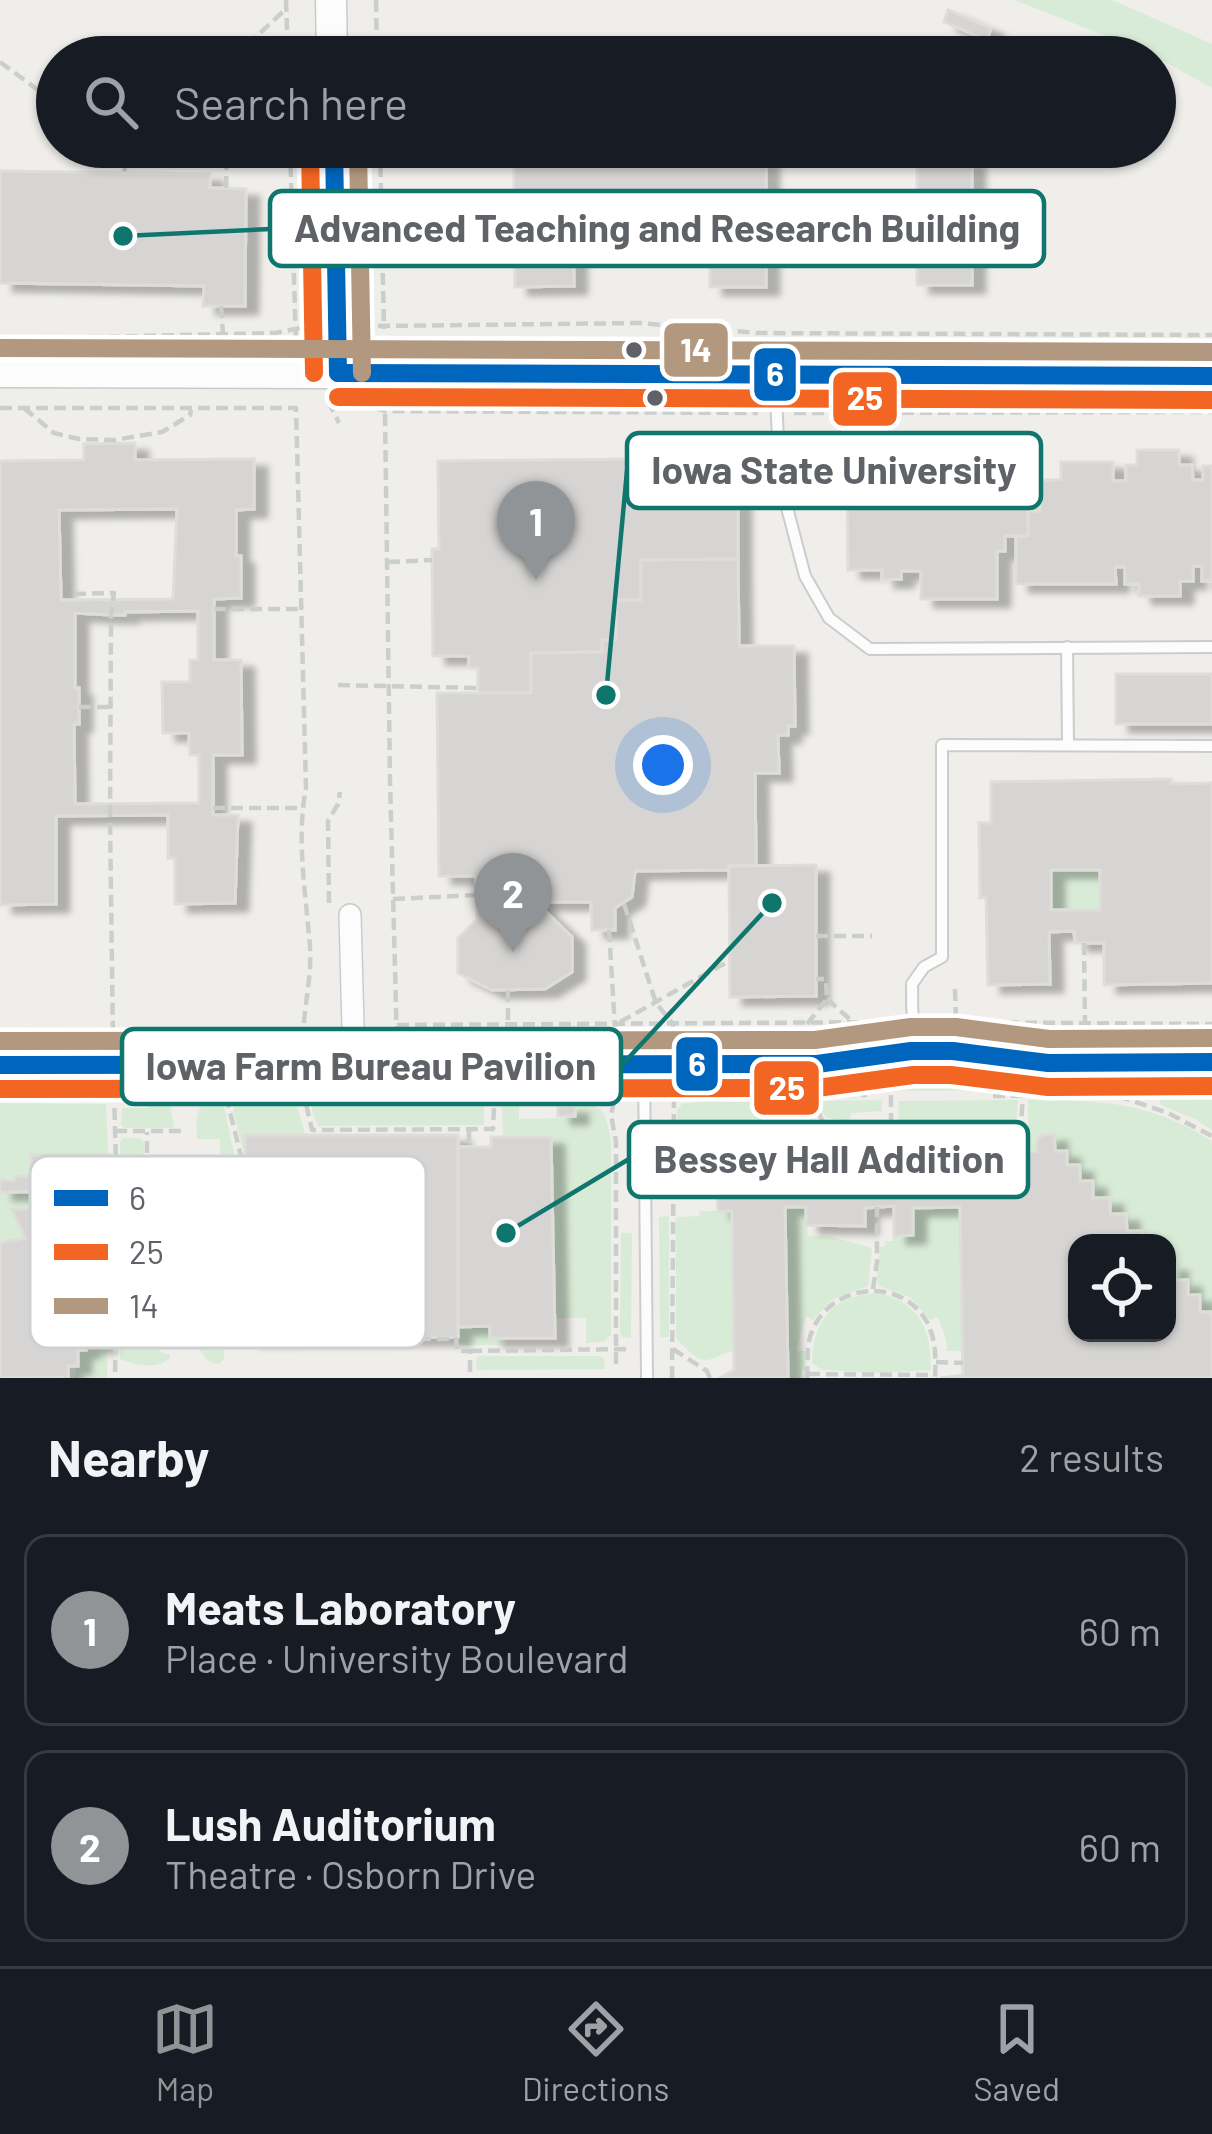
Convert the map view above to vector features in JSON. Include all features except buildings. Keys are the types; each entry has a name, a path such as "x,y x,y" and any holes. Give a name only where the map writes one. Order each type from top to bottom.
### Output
{"main road":[{"path":"331,0 332,36"},
{"path":"334,168 338,373"},
{"path":"0,372 1212,376"}],"street":[{"path":"350,915 354,1064"},
{"path":"817,1074 890,1052 953,1051 1048,1063"},
{"path":"0,1065 644,1064 817,1074 950,1075 1048,1063 1212,1062"}],"lane":[{"path":"775,374 780,481 806,577 829,618 870,649 1212,646"},
{"path":"1067,647 1068,745"},
{"path":"953,1051 921,1038 913,1022 912,984 924,967 942,957 942,745 1212,746"},
{"path":"644,1064 646,1378"}],"path":[{"path":"376,0 377,36"},
{"path":"255,36 286,4"},
{"path":"286,4 287,36"},
{"path":"0,62 36,89"},
{"path":"124,173 125,168"},
{"path":"226,168 226,188"},
{"path":"291,168 296,347"},
{"path":"380,168 382,326 640,323 758,333 1212,334"},
{"path":"221,306 223,334"},
{"path":"0,339 223,334 313,326"},
{"path":"384,402 397,1047"},
{"path":"0,408 296,408 306,788 302,808 310,949 303,1038 0,1039"},
{"path":"24,408 54,433 114,440 162,432 192,409"},
{"path":"388,562 432,560"},
{"path":"74,594 114,593 113,1039"},
{"path":"214,609 302,609"},
{"path":"338,686 478,688"},
{"path":"79,707 111,707"},
{"path":"213,808 302,808"},
{"path":"393,899 477,895"},
{"path":"624,904 656,1003 674,1024 674,1049"},
{"path":"609,930 616,1047"},
{"path":"816,936 872,936"},
{"path":"1084,943 1085,1024"},
{"path":"615,1024 729,961"},
{"path":"807,1024 827,999 826,979 816,979"},
{"path":"955,989 956,1022"},
{"path":"508,990 508,1025"},
{"path":"827,999 853,1022"},
{"path":"397,1024 903,1022"},
{"path":"923,1022 1212,1024"},
{"path":"418,1024 418,1040"},
{"path":"479,1024 480,1040"},
{"path":"817,1074 817,1109 822,1120 835,1125 891,1125"},
{"path":"114,1086 116,1156"},
{"path":"302,1087 312,1130 493,1129 495,1086"},
{"path":"398,1087 398,1096"},
{"path":"1113,1094 1168,1113 1212,1136"},
{"path":"890,1095 892,1154"},
{"path":"205,1096 615,1096 611,1115 616,1142 616,1364"},
{"path":"226,1096 241,1156"},
{"path":"672,1378 674,1096"},
{"path":"1019,1152 1023,1096"},
{"path":"0,1097 164,1097"},
{"path":"469,1129 469,1148"},
{"path":"115,1131 185,1131"},
{"path":"147,1132 147,1156"},
{"path":"672,1194 717,1194"},
{"path":"873,1289 877,1207"},
{"path":"873,1289 904,1298 928,1324 934,1340 935,1377 807,1376 808,1346 821,1316 846,1296 873,1289"},
{"path":"426,1338 456,1338 457,1351 627,1349"},
{"path":"115,1348 115,1378"},
{"path":"673,1349 708,1375"},
{"path":"470,1351 470,1378"},
{"path":"936,1362 963,1363"},
{"path":"698,1378 708,1375"}],"green space":[{"path":"1015,0 1112,0 1212,44 1212,88 1176,68 1176,36 1106,36"},
{"path":"1051,870 1100,870 1100,910 1051,910"},
{"path":"811,1084 811,1091 691,1091 714,1086"},
{"path":"822,1084 1212,1085 1212,1090 823,1091"},
{"path":"0,1087 107,1087 110,1094 0,1093"},
{"path":"803,1100 817,1124 826,1129 878,1133 723,1136 723,1178 678,1178 677,1110 682,1104"},
{"path":"882,1100 882,1111 852,1113 848,1121 823,1114 822,1101"},
{"path":"1018,1100 1014,1152 897,1153 899,1101"},
{"path":"1028,1100 1145,1110 1212,1141 1212,1312 1200,1312 1188,1295 1188,1280 1176,1280 1176,1234 1127,1231 1126,1214 1110,1214 1110,1198 1093,1198 1093,1181 1080,1181 1080,1166 1067,1165 1067,1152 1055,1151 1054,1135 1041,1135 1037,1152 1028,1152"},
{"path":"1160,1100 1212,1100 1212,1130 1161,1105"},
{"path":"223,1101 234,1156 220,1156 220,1139 197,1139 198,1113 204,1104"},
{"path":"296,1102 305,1135 245,1151 235,1105"},
{"path":"576,1102 602,1112 611,1141 611,1335 603,1342 586,1343 586,1318 555,1318 551,1138 503,1137 502,1103 519,1103 519,1119 576,1118"},
{"path":"0,1103 106,1104 111,1155 32,1155 30,1176 0,1180"},
{"path":"150,1103 170,1103 174,1128 121,1125 122,1108 149,1108"},
{"path":"319,1103 484,1103 484,1125 318,1126 312,1111"},
{"path":"139,1138 144,1142 144,1156 120,1156 120,1142"},
{"path":"0,1192 30,1192 30,1209 12,1210 25,1238 0,1243"},
{"path":"785,1207 806,1207 808,1236 829,1236 872,1248 868,1286 833,1299 813,1320 806,1316 797,1347 805,1351 801,1378 788,1378"},
{"path":"960,1207 963,1351 947,1351 938,1317 930,1320 910,1297 879,1286 877,1278 880,1247 885,1241 913,1235 913,1208"},
{"path":"700,1211 732,1211 734,1351 707,1360 676,1338 676,1217 699,1216"},
{"path":"669,1216 669,1337 660,1337 659,1217"},
{"path":"621,1233 632,1233 631,1338 620,1333"},
{"path":"879,1293 905,1304 921,1321 931,1370 822,1370 812,1363 816,1334 829,1312 849,1299"},
{"path":"490,1326 490,1338 501,1338 502,1345 459,1345 458,1327"},
{"path":"107,1348 107,1378 75,1378 78,1350"},
{"path":"120,1348 160,1348 170,1355 153,1365 120,1359"},
{"path":"199,1348 225,1348 219,1364"},
{"path":"479,1356 600,1356 605,1369 477,1370"}],"transit line":[{"name":"25","path":"310,168 314,373"},
{"name":"6","path":"334,168 338,373"},
{"name":"14","path":"358,168 362,373"},
{"name":"14","path":"0,348 1212,352"},
{"name":"6","path":"338,373 1212,376"},
{"name":"25","path":"338,397 1212,400"},
{"name":"14","path":"0,1041 815,1040 911,1027 956,1027 1049,1039 1212,1038"},
{"name":"6","path":"0,1065 817,1064 911,1051 953,1051 1048,1063 1212,1062"},
{"name":"25","path":"0,1089 817,1088 913,1075 1048,1087 1212,1086"}],"place":[{"name":"Advanced Teaching and Research Building","path":"123,236"},
{"name":"Meats Laboratory","path":"536,580"},
{"name":"Iowa State University","path":"606,695"},
{"name":"Iowa Farm Bureau Pavilion","path":"772,903"},
{"name":"Lush Auditorium","path":"513,952"},
{"name":"Bessey Hall Addition","path":"506,1233"}]}
